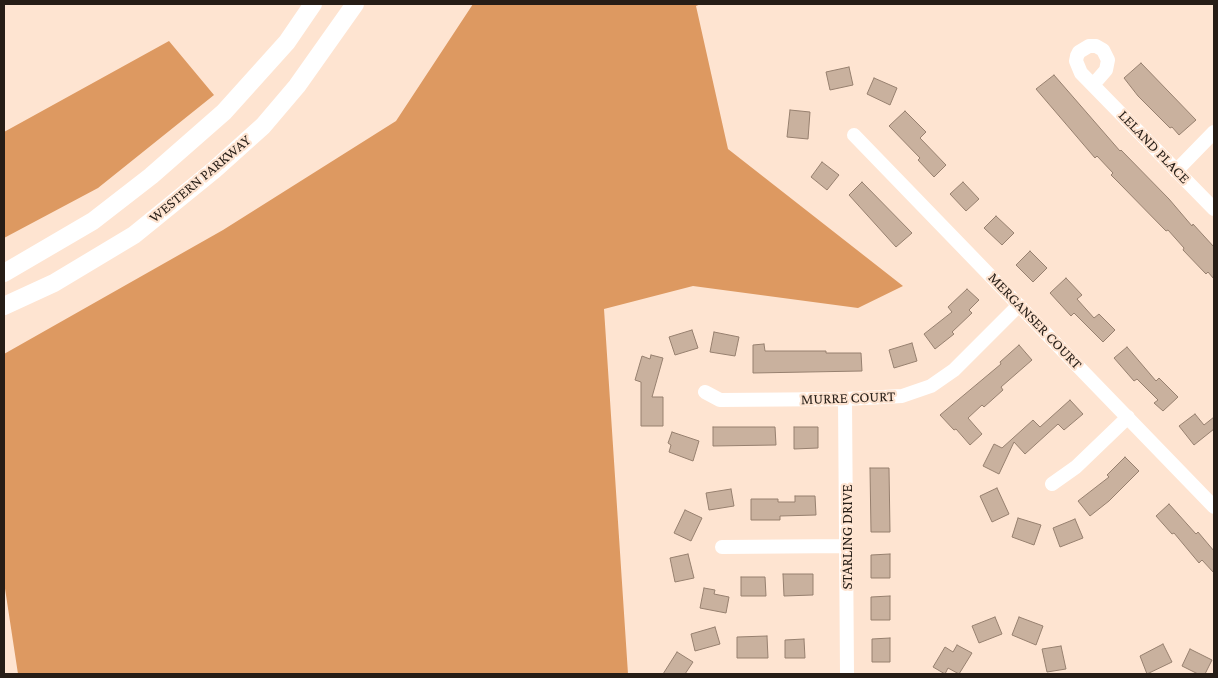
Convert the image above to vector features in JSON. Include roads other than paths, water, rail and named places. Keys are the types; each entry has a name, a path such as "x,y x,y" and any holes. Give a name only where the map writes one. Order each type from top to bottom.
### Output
{"main road":[{"path":"4,274 93,221 151,176 217,119 287,42 313,4"},
{"name":"WESTERN PARKWAY","path":"4,306 54,283 134,235 214,170 263,126 297,86 355,4"}],"street":[{"name":"LELAND PLACE","path":"1093,85 1214,209"},
{"path":"1176,171 1214,132"},
{"name":"MERGANSER COURT","path":"854,135 1214,507"},
{"name":"MURRE COURT","path":"705,392 720,400 845,399 902,396 931,386 954,370 1019,305"},
{"name":"STARLING DRIVE","path":"845,399 847,674"},
{"path":"1052,484 1076,467 1128,417"},
{"path":"722,547 847,546"}]}
